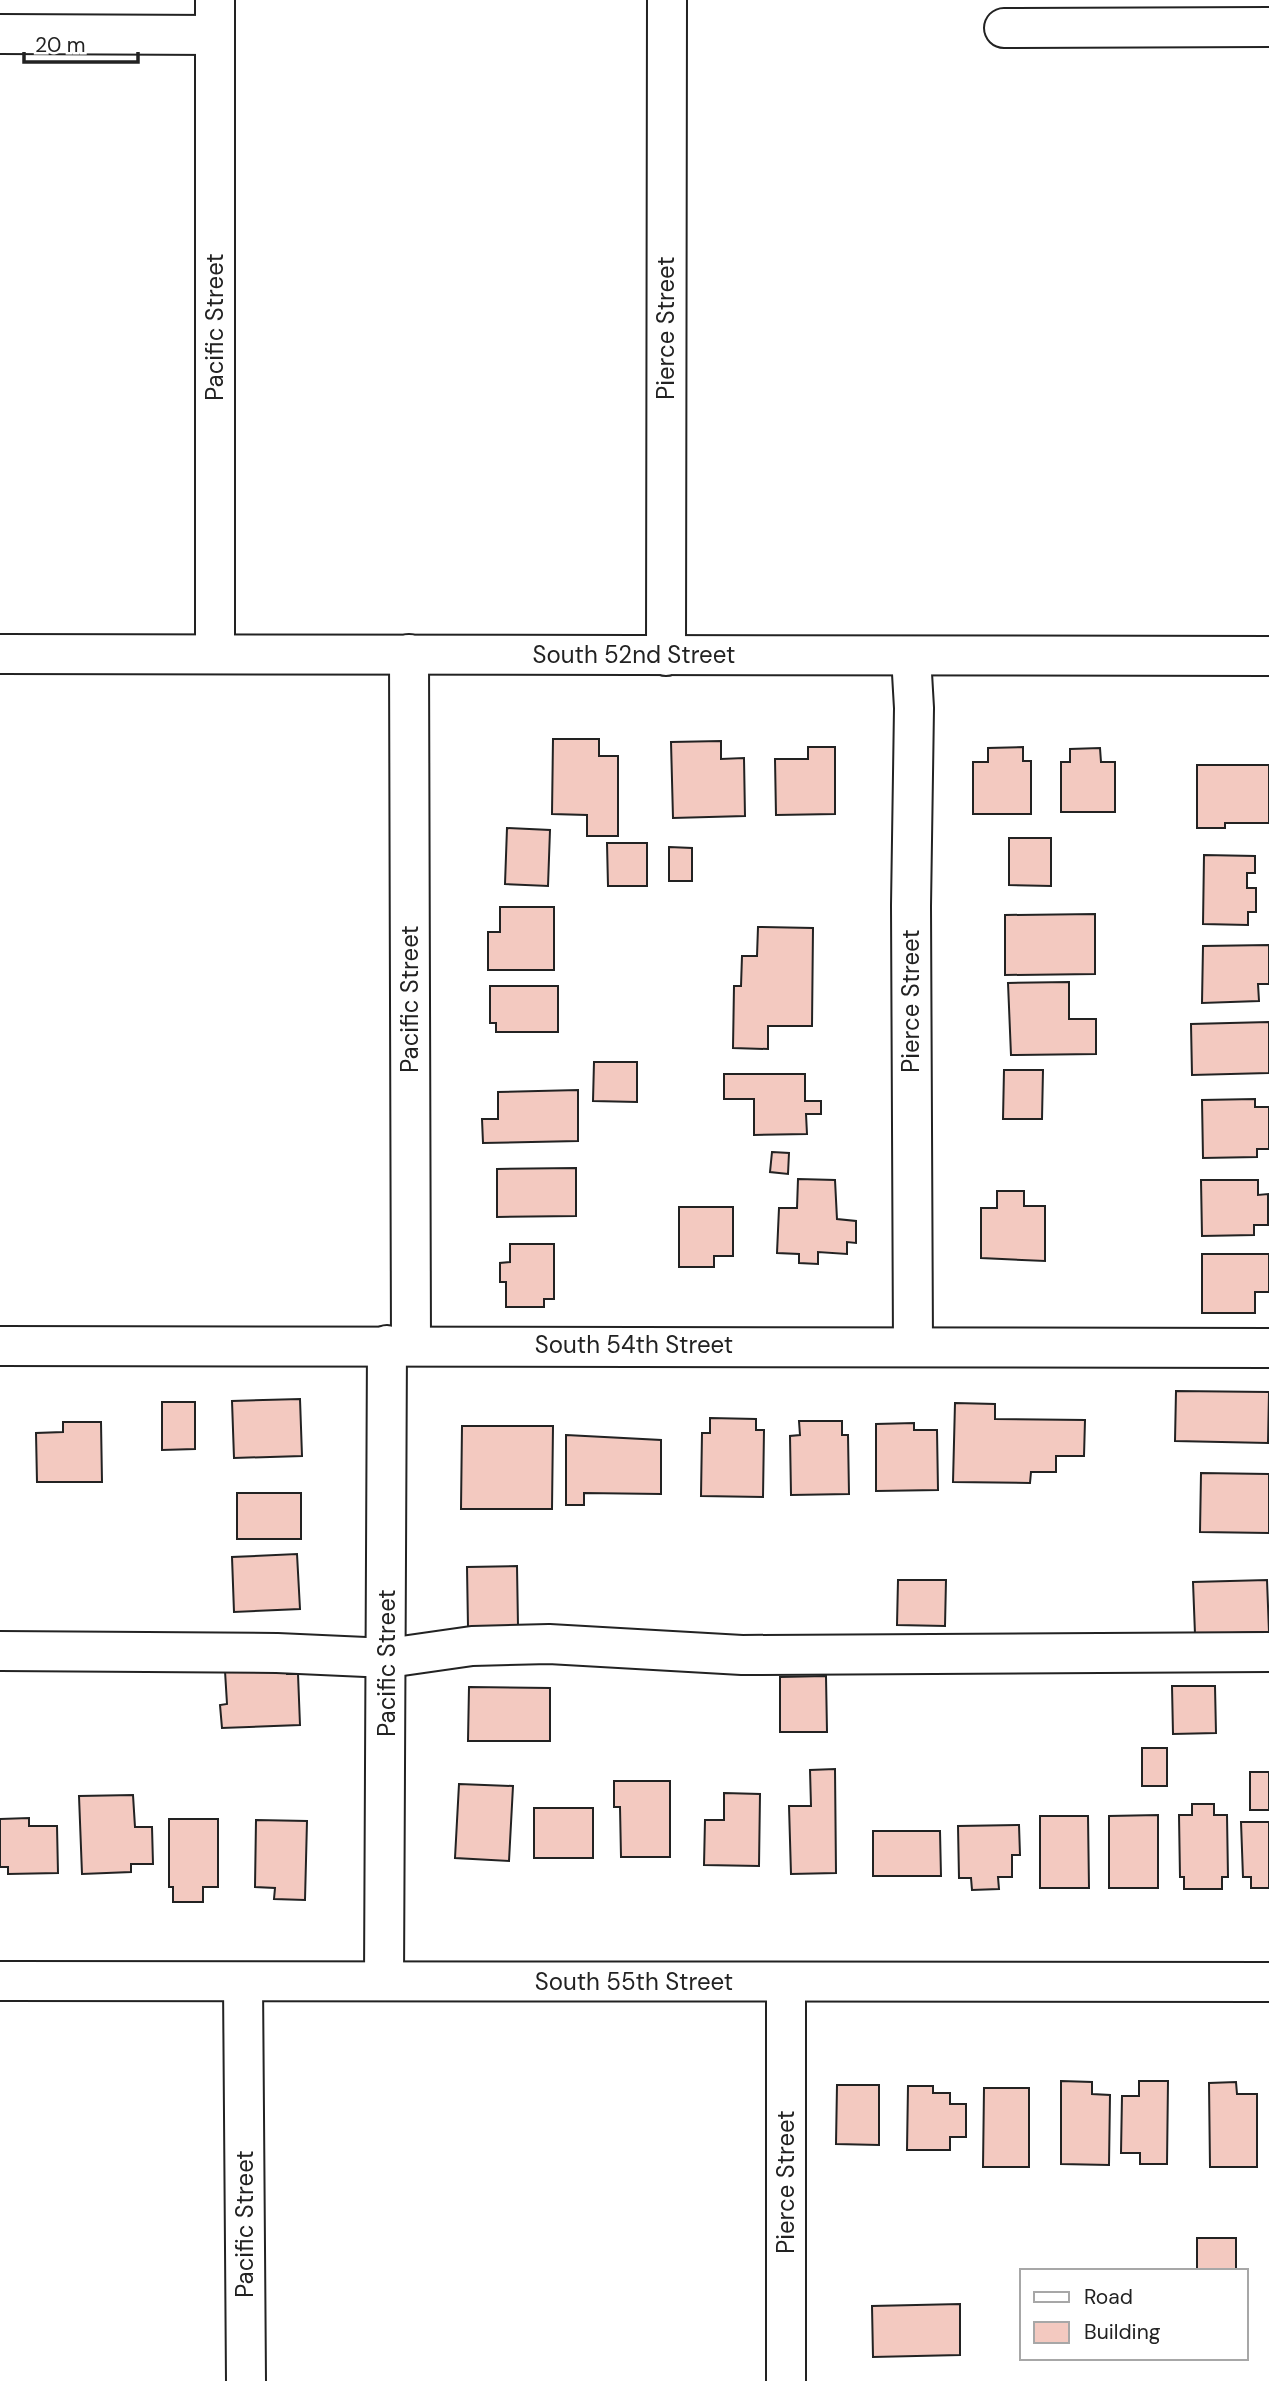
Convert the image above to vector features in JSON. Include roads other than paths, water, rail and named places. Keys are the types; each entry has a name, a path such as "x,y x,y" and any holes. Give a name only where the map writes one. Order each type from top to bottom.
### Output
{"street":[{"name":"Pierce Street","path":"666,656 667,0"},
{"path":"0,34 215,18"},
{"name":"Pacific Street","path":"215,18 215,654"},
{"path":"1004,28 1269,27"},
{"name":"South 52nd Street","path":"0,654 1269,656"},
{"name":"Pacific Street","path":"384,1981 388,1658 399,1345 409,654"},
{"name":"Pierce Street","path":"911,656 914,708 911,906 913,1346"},
{"name":"South 54th Street","path":"0,1346 1269,1348"},
{"path":"0,1651 277,1653 388,1658 472,1646 549,1644 742,1656 1269,1652"},
{"name":"South 55th Street","path":"0,1981 1269,1982"},
{"name":"Pacific Street","path":"243,1982 246,2381"},
{"name":"Pierce Street","path":"786,1983 786,2381"}]}
